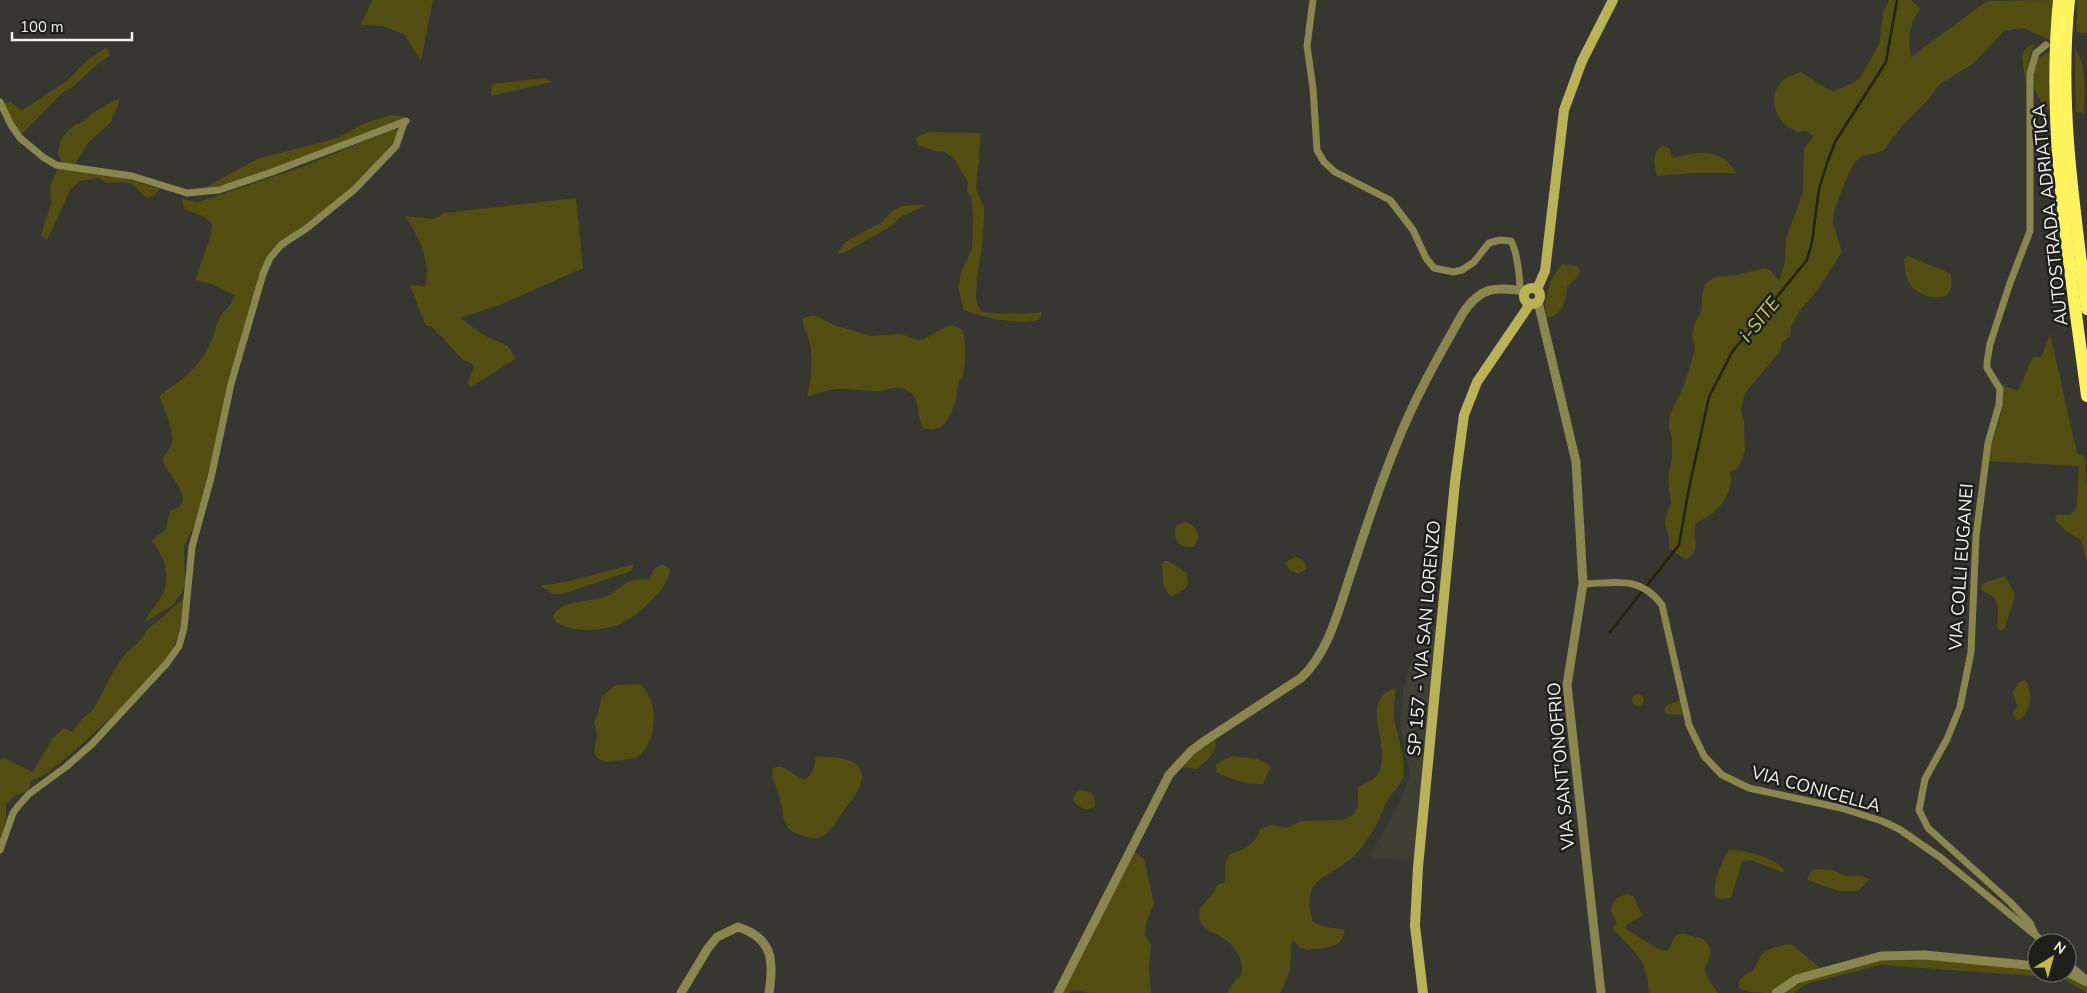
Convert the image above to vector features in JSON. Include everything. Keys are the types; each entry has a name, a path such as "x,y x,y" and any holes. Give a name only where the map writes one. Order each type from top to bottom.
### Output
{"highway":[{"name":"AUTOSTRADA ADRIATICA","path":"2059,0 2061,60 2071,184 2087,309"},
{"name":"AUTOSTRADA ADRIATICA","path":"2069,0 2056,120 2060,183 2087,396"}],"main road":[{"path":"1537,289 1532,288 1523,291 1524,299 1534,303 1540,297 1537,289 1545,271 1564,110 1582,61 1613,0"},
{"name":"SP 157 - VIA SAN LORENZO","path":"1423,993 1414,926 1418,866 1455,482 1464,414 1477,382 1534,303"}],"street":[{"path":"1058,993 1169,775 1191,751 1203,742 1301,678 1312,668 1321,653 1395,447 1420,394 1463,313 1471,301 1482,292 1495,289 1523,291 1516,263 1517,251 1511,241 1500,240 1489,243 1474,262 1462,270 1452,272 1434,268 1426,258 1413,230 1390,200 1335,172 1324,162 1317,150 1313,88 1307,46 1313,0"},
{"name":"VIA COLLI EUGANEI","path":"2035,933 2030,923 2010,902 1928,828 1920,810 1925,780 1947,739 1960,707 1967,677 1971,652 1976,536 1988,443 2000,405 2000,389 1986,362 1990,344 2030,232 2030,74 2036,53 2046,45"},
{"path":"0,102 20,138 43,158 56,165 132,176 187,193 219,190 406,122 396,146 355,189 307,228 281,245 270,258 262,274 231,384 211,478 192,546 184,628 179,646 167,663 92,744 29,794 19,805 13,814 0,850"},
{"name":"VIA SANT'ONOFRIO","path":"1534,303 1576,462 1583,584 1567,685 1601,993"},
{"name":"VIA CONICELLA","path":"1583,584 1630,582 1641,586 1662,605 1689,725 1704,756 1722,775 1748,788 1841,808 1882,821 1899,829 1941,858 2034,933"},
{"path":"682,993 708,948 717,937 738,927 760,937 766,946 772,974 770,993"},
{"path":"1776,993 1797,979 1881,956 1925,956 2027,965"},
{"path":"2077,972 2087,981"}],"shaded area":[{"path":"372,0 433,0 421,61 404,34 382,26 361,25"},
{"path":"1889,0 1911,0 1921,9 1914,19 1910,31 1911,57 1987,1 2056,0 2054,42 2024,28 2004,31 1974,63 1940,84 1927,101 1903,125 1884,150 1862,156 1854,163 1834,211 1833,223 1842,252 1814,295 1800,310 1791,327 1790,336 1782,343 1781,350 1745,393 1741,410 1744,420 1745,449 1742,461 1736,470 1730,471 1730,488 1723,503 1711,514 1696,523 1694,552 1686,560 1669,548 1669,537 1665,523 1667,511 1671,504 1668,477 1672,459 1672,438 1669,428 1670,414 1683,388 1695,349 1692,335 1695,322 1702,310 1702,294 1705,285 1714,277 1737,275 1765,268 1770,270 1779,281 1785,262 1786,239 1803,192 1804,149 1814,136 1806,131 1797,132 1782,122 1774,104 1776,90 1785,79 1801,72 1833,91 1853,83 1861,76 1879,44 1883,13"},
{"path":"2077,0 2087,0 2087,33 2076,32"},
{"path":"2035,43 2029,60 2029,205 2026,84 2022,58 2025,49"},
{"path":"107,47 110,56 73,87 62,93 21,135 4,104 10,101 23,110 68,80 86,61"},
{"path":"2075,49 2082,62 2085,89 2084,115 2081,112 2076,113"},
{"path":"2052,50 2049,110 2042,104 2032,79 2037,59"},
{"path":"544,78 552,82 491,96 492,84"},
{"path":"118,99 119,102 111,122 88,143 75,164 64,164 60,159 59,148 66,133 100,108"},
{"path":"391,115 405,117 402,120 287,164 229,184 203,189 257,159 338,138 365,123"},
{"path":"397,129 396,139 352,188 265,263 207,485 194,526 184,546 185,582 183,591 173,605 145,622 162,596 166,581 163,560 151,541 166,529 170,511 179,506 183,501 179,487 163,460 172,443 172,438 160,397 162,393 177,383 198,363 208,348 222,314 234,298 234,295 212,284 195,280 210,238 212,224 203,216 184,209 182,199 198,202 205,200 305,166"},
{"path":"928,132 981,133 976,189 984,208 984,218 976,297 981,311 987,313 1023,314 1042,312 1040,319 1013,322 964,310 958,287 961,272 972,248 973,214 971,197 967,191 968,182 955,160 945,152 918,145 915,138"},
{"path":"1663,145 1670,149 1671,155 1674,158 1701,153 1717,155 1731,165 1736,173 1694,173 1657,176 1654,163 1655,155"},
{"path":"58,169 110,175 160,189 154,196 147,198 132,184 123,182 107,183 98,178 80,181 71,189 47,240 41,235 51,204 50,185"},
{"path":"576,198 583,268 502,304 460,318 484,335 508,346 515,359 471,387 467,382 473,369 472,364 463,360 431,326 426,326 410,286 419,285 425,287 427,268 419,241 405,216 433,219 445,213"},
{"path":"926,205 899,218 893,225 846,252 837,254 845,242 882,222 892,211 902,206"},
{"path":"1908,256 1950,273 1952,284 1950,291 1945,296 1938,298 1922,294 1914,289 1906,275 1904,259"},
{"path":"1563,264 1577,266 1580,271 1577,278 1567,287 1563,307 1557,314 1547,318 1545,305 1548,289 1555,274"},
{"path":"814,315 834,325 871,336 901,334 917,340 925,339 944,327 954,325 962,330 965,347 963,377 959,381 954,407 946,422 940,427 932,429 923,428 914,396 901,388 880,391 834,390 807,397 811,358 803,318"},
{"path":"2050,334 2077,453 2084,456 2085,460 2087,485 2087,562 2081,540 2066,531 2055,520 2057,515 2070,515 2077,508 2079,466 1986,461 2001,412 2003,402 2002,383 2006,387 2018,390 2033,357 2041,357"},
{"path":"1184,522 1194,527 1197,532 1199,538 1194,547 1181,545 1176,540 1176,526"},
{"path":"1298,557 1305,562 1306,569 1298,574 1290,570 1285,563 1290,559"},
{"path":"1168,561 1187,573 1188,583 1186,588 1173,596 1169,595 1163,584 1162,563"},
{"path":"634,564 631,571 562,594 553,594 541,586 570,581"},
{"path":"662,564 670,569 669,577 658,594 640,611 622,623 608,628 584,630 569,628 555,621 553,616 563,606 607,596 630,581 649,579 654,569"},
{"path":"2005,576 2015,595 2005,628 2001,631 1998,629 1996,600 1982,590 1982,585"},
{"path":"185,598 177,640 170,653 146,682 104,724 60,763 32,780 28,791 16,795 6,804 6,819 0,839 0,760 4,758 33,772 52,739 64,728 72,732 82,719 93,710 113,672 126,653 140,641 147,630"},
{"path":"1440,624 1418,861 1372,857 1371,853 1397,808 1410,770 1404,750 1400,719 1403,690 1408,670 1421,642"},
{"path":"2026,680 2030,690 2029,707 2019,720 2015,719 2013,713 2017,706 2013,692 2019,682"},
{"path":"640,684 646,691 653,708 653,728 647,746 642,753 633,758 611,762 600,760 594,751 597,731 594,723 602,696 616,685"},
{"path":"1395,688 1394,718 1403,757 1403,778 1387,800 1378,822 1360,849 1344,864 1319,880 1313,887 1310,895 1313,922 1322,926 1345,930 1342,939 1336,945 1307,950 1301,948 1293,940 1290,971 1280,993 1227,993 1236,979 1240,977 1242,972 1241,961 1232,945 1203,926 1199,918 1200,908 1214,892 1218,884 1224,883 1225,867 1230,854 1249,846 1256,839 1260,829 1272,825 1287,828 1301,821 1343,820 1353,815 1358,807 1358,787 1375,777 1382,765 1377,715 1378,704 1384,695"},
{"path":"1636,694 1640,694 1644,700 1640,706 1636,706 1632,702 1632,698"},
{"path":"1680,700 1682,715 1665,714 1665,706"},
{"path":"1213,738 1216,746 1207,760 1197,769 1182,767 1192,753"},
{"path":"816,756 853,762 861,771 862,777 855,796 832,828 823,836 815,838 790,830 787,826 772,769 777,767 785,768 797,777 806,779 813,771"},
{"path":"1232,756 1258,759 1271,766 1263,784 1239,781 1217,772 1216,765"},
{"path":"1080,790 1091,792 1094,797 1095,806 1085,809 1077,804 1073,799"},
{"path":"1729,850 1752,853 1769,859 1777,863 1785,873 1750,860 1742,862 1731,898 1719,899 1715,897 1716,878"},
{"path":"1134,851 1144,859 1154,903 1146,923 1145,936 1151,944 1149,969 1151,993 1091,993 1072,990 1069,993 1061,993"},
{"path":"1812,869 1832,870 1846,876 1862,876 1870,879 1858,891 1839,891 1807,880"},
{"path":"1626,894 1634,896 1642,916 1626,925 1626,929 1658,949 1668,951 1675,936 1681,934 1700,938 1706,942 1710,948 1709,961 1705,968 1707,978 1718,993 1649,993 1643,964 1613,928 1617,923 1611,910 1613,904 1615,899"},
{"path":"1791,944 1820,968 1787,981 1770,993 1747,991 1739,987 1742,978 1752,971 1766,951 1774,947"},
{"path":"1892,957 2027,967 2027,976 1880,965 1806,984 1794,993 1784,993 1807,980"},
{"path":"2077,980 2087,986 2087,993 2070,983 2077,983"}],"waterway":[{"name":"i-SITE","path":"1610,632 1679,545 1688,493 1709,397 1732,352 1807,260 1812,242 1819,189 1827,163 1835,142 1886,62 1897,0"}]}
